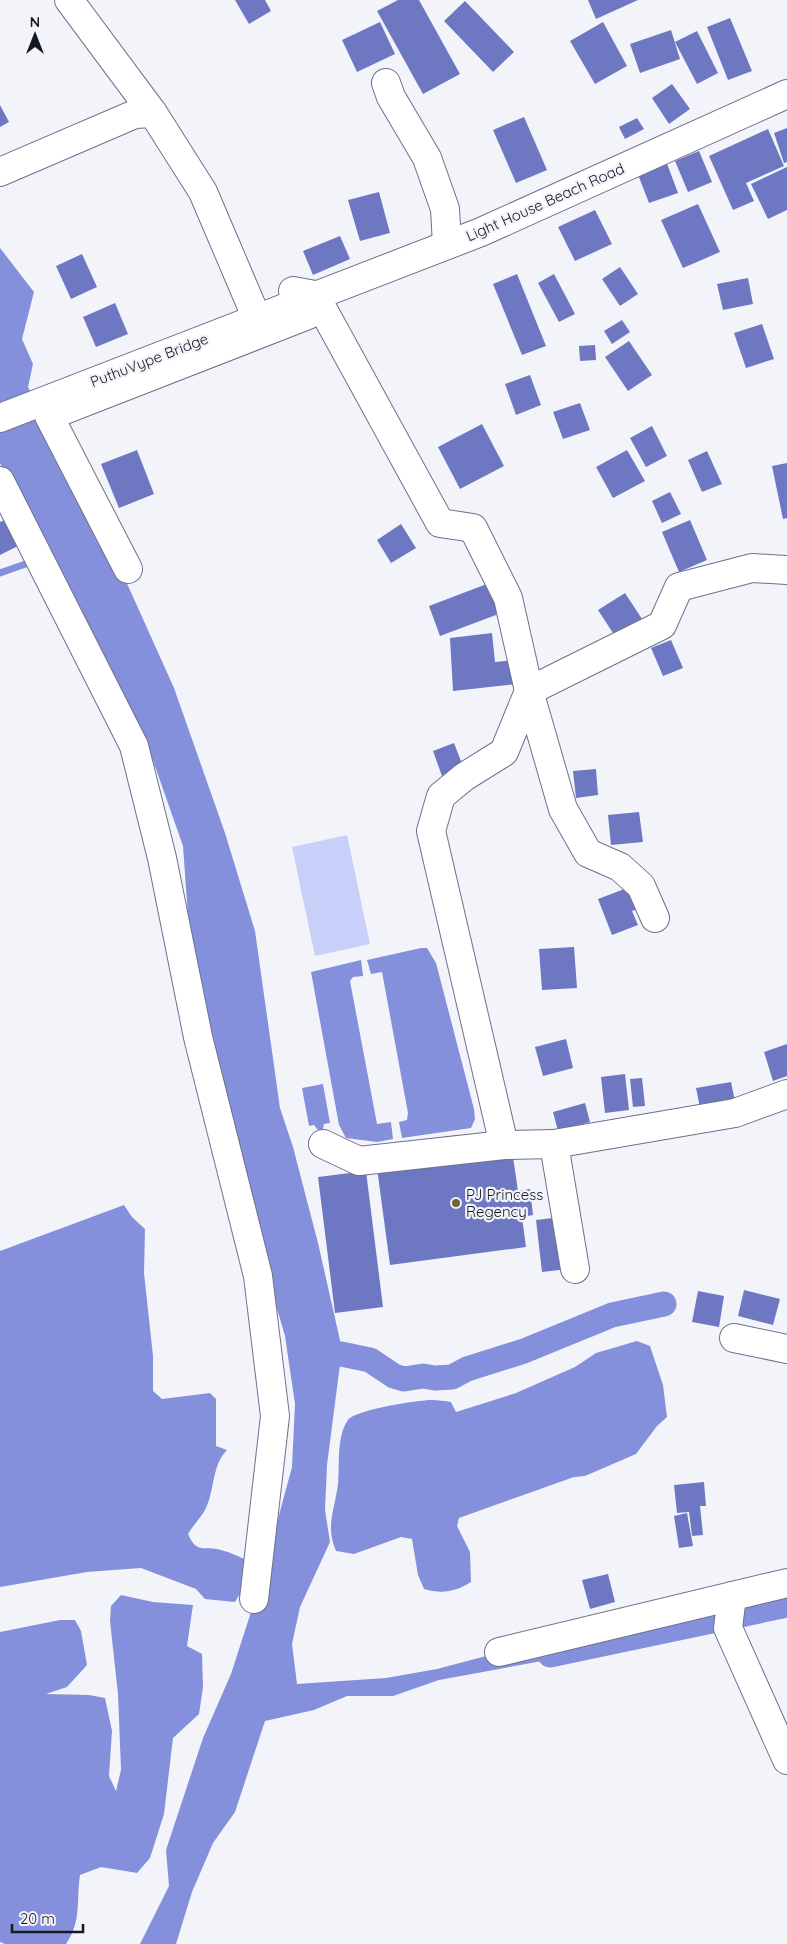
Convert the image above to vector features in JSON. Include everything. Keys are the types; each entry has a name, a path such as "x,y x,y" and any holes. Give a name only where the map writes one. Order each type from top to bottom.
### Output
{"street":[{"path":"69,0 152,113 203,192 252,307"},
{"path":"386,83 390,97 427,158 445,209 447,245"},
{"name":"Light House Beach Road","path":"306,298 447,245 787,94"},
{"path":"0,172 135,114 152,113"},
{"path":"42,388 294,290 306,298 440,523 473,528 508,598 529,691 563,809 588,853 620,867 641,886 655,918"},
{"path":"128,569 49,416 308,315 306,298"},
{"name":"PuthuVype Bridge","path":"0,418 306,298"},
{"path":"0,481 134,746 162,858 198,1037 258,1276 275,1416 254,1599"},
{"path":"504,1145 431,831 441,796 464,777 504,752 529,691 662,625 680,587 752,568 787,570"},
{"path":"323,1144 359,1161 504,1145 554,1144 735,1114 787,1094"},
{"path":"554,1144 575,1269"},
{"path":"734,1338 787,1349"},
{"path":"498,1652 787,1583"},
{"path":"732,1596 728,1628 787,1760"}],"shaded area":[{"path":"347,835 370,944 315,956 292,847"}],"water":[{"path":"0,248 34,292 22,339 33,364 28,387 66,464 103,530 174,688 225,833 255,931 280,1108 293,1147 318,1243 342,1349 327,1465 325,1510 330,1542 300,1607 292,1644 297,1684 386,1678 437,1669 505,1651 605,1638 569,1656 439,1680 393,1696 347,1696 314,1710 265,1721 235,1812 213,1843 192,1892 176,1944 140,1944 169,1886 166,1850 203,1738 231,1674 262,1578 292,1467 295,1404 285,1336 266,1271 190,944 183,846 144,735 0,463"},
{"path":"427,948 436,963 475,1119 471,1128 402,1138 399,1122 407,1120 408,1113 382,972 371,974 367,960"},
{"path":"361,960 363,976 353,977 350,981 377,1124 391,1122 393,1139 377,1142 346,1138 339,1125 311,972"},
{"path":"323,1084 330,1123 324,1124 323,1129 318,1130 314,1125 309,1126 302,1088"},
{"path":"124,1205 132,1217 145,1229 144,1273 153,1356 153,1391 162,1399 210,1393 216,1399 216,1446 227,1450 216,1470 206,1508 188,1534 191,1541 198,1547 224,1551 247,1560 244,1587 235,1602 205,1599 196,1589 141,1568 87,1572 0,1587 0,1251"},
{"path":"637,1341 650,1346 663,1385 667,1417 657,1426 636,1454 585,1476 574,1477 459,1518 457,1526 470,1552 471,1582 448,1591 424,1589 418,1575 412,1539 401,1537 354,1554 336,1551 331,1534 331,1525 338,1484 340,1443 344,1427 353,1416 387,1406 432,1400 451,1402 456,1412 516,1393 575,1367 596,1353"},
{"path":"121,1595 153,1602 193,1605 187,1646 202,1654 203,1687 199,1714 173,1738 164,1814 150,1858 137,1873 101,1867 80,1875 76,1918 66,1944 5,1944 0,1942 0,1632 60,1620 75,1620 81,1631 87,1665 67,1687 46,1694 89,1695 105,1698 112,1731 109,1776 116,1791 121,1770 118,1694 110,1621 111,1606"}],"building":[{"path":"235,0 265,0 271,11 249,24"},
{"path":"398,0 419,0 460,74 423,94 377,11"},
{"path":"588,0 638,0 596,19"},
{"path":"465,1 514,52 493,72 444,21"},
{"path":"730,18 752,71 728,80 707,27"},
{"path":"380,22 395,54 357,72 342,40"},
{"path":"603,22 627,66 595,84 570,41"},
{"path":"671,30 680,59 640,73 630,44"},
{"path":"697,31 718,73 697,84 675,42"},
{"path":"672,84 690,109 669,124 652,98"},
{"path":"0,105 9,122 0,127"},
{"path":"524,117 547,170 516,183 493,130"},
{"path":"637,118 644,129 625,139 619,127"},
{"path":"787,128 787,162 784,163 774,133"},
{"path":"768,129 784,166 746,183 754,201 733,210 709,156"},
{"path":"699,151 712,182 688,192 675,161"},
{"path":"666,161 678,193 649,203 637,172"},
{"path":"787,167 787,210 768,219 751,184"},
{"path":"379,192 390,233 360,241 348,200"},
{"path":"698,204 720,252 683,268 661,220"},
{"path":"595,210 612,244 575,261 558,227"},
{"path":"340,236 350,259 313,275 303,251"},
{"path":"82,254 97,287 71,299 56,266"},
{"path":"620,267 638,294 620,306 602,279"},
{"path":"517,274 546,346 522,355 493,284"},
{"path":"554,274 575,314 559,322 538,283"},
{"path":"748,278 753,304 723,310 717,284"},
{"path":"115,303 128,334 96,347 83,317"},
{"path":"622,320 630,332 612,344 604,331"},
{"path":"762,324 774,359 746,368 734,333"},
{"path":"629,341 652,375 628,391 605,357"},
{"path":"595,345 596,360 580,361 579,346"},
{"path":"530,375 541,405 516,415 505,384"},
{"path":"580,403 590,430 563,439 553,412"},
{"path":"482,424 504,466 460,489 438,447"},
{"path":"652,426 667,456 646,467 630,438"},
{"path":"137,450 154,494 119,508 101,464"},
{"path":"627,450 645,481 613,498 596,467"},
{"path":"707,451 722,484 702,492 688,460"},
{"path":"787,463 787,518 783,519 772,466"},
{"path":"670,492 681,514 662,523 652,501"},
{"path":"7,519 20,545 0,555 0,522"},
{"path":"690,520 707,560 679,572 662,532"},
{"path":"401,524 416,548 391,563 377,540"},
{"path":"492,582 504,612 440,636 429,606"},
{"path":"625,593 642,619 615,636 598,610"},
{"path":"492,633 495,662 514,660 516,684 453,691 450,638"},
{"path":"671,640 683,668 663,676 651,648"},
{"path":"454,743 464,769 442,776 433,751"},
{"path":"596,769 598,795 576,798 573,771"},
{"path":"639,812 643,842 611,845 608,815"},
{"path":"635,885 643,907 632,911 638,925 612,935 598,899"},
{"path":"574,947 577,988 542,990 539,949"},
{"path":"566,1039 573,1068 543,1076 535,1047"},
{"path":"787,1044 787,1076 773,1081 764,1052"},
{"path":"625,1074 629,1110 605,1113 601,1077"},
{"path":"642,1078 645,1106 633,1107 630,1079"},
{"path":"731,1082 736,1106 701,1113 696,1088"},
{"path":"585,1103 590,1122 558,1131 553,1112"},
{"name":"PJ Princess Regency","path":"458,1135 461,1157 512,1150 518,1191 530,1189 533,1215 522,1217 526,1247 390,1265 377,1168 429,1161 426,1139"},
{"path":"366,1171 383,1307 335,1313 318,1177"},
{"path":"561,1217 568,1269 542,1272 536,1220"},
{"path":"744,1290 780,1299 773,1325 738,1316"},
{"path":"698,1291 724,1296 719,1327 692,1322"},
{"path":"704,1482 706,1506 700,1506 703,1535 692,1536 689,1512 677,1513 674,1485"},
{"path":"687,1513 693,1546 679,1548 674,1516"},
{"path":"608,1574 615,1602 590,1609 582,1580"}],"waterway":[{"path":"0,573 34,561"},
{"path":"313,1356 341,1354 370,1360 394,1376 404,1379 423,1376 435,1378 452,1377 467,1369 524,1351 612,1315 664,1304"},
{"path":"550,1655 787,1605"}],"place":[{"name":"PJ Princess Regency","path":"456,1203"}]}
